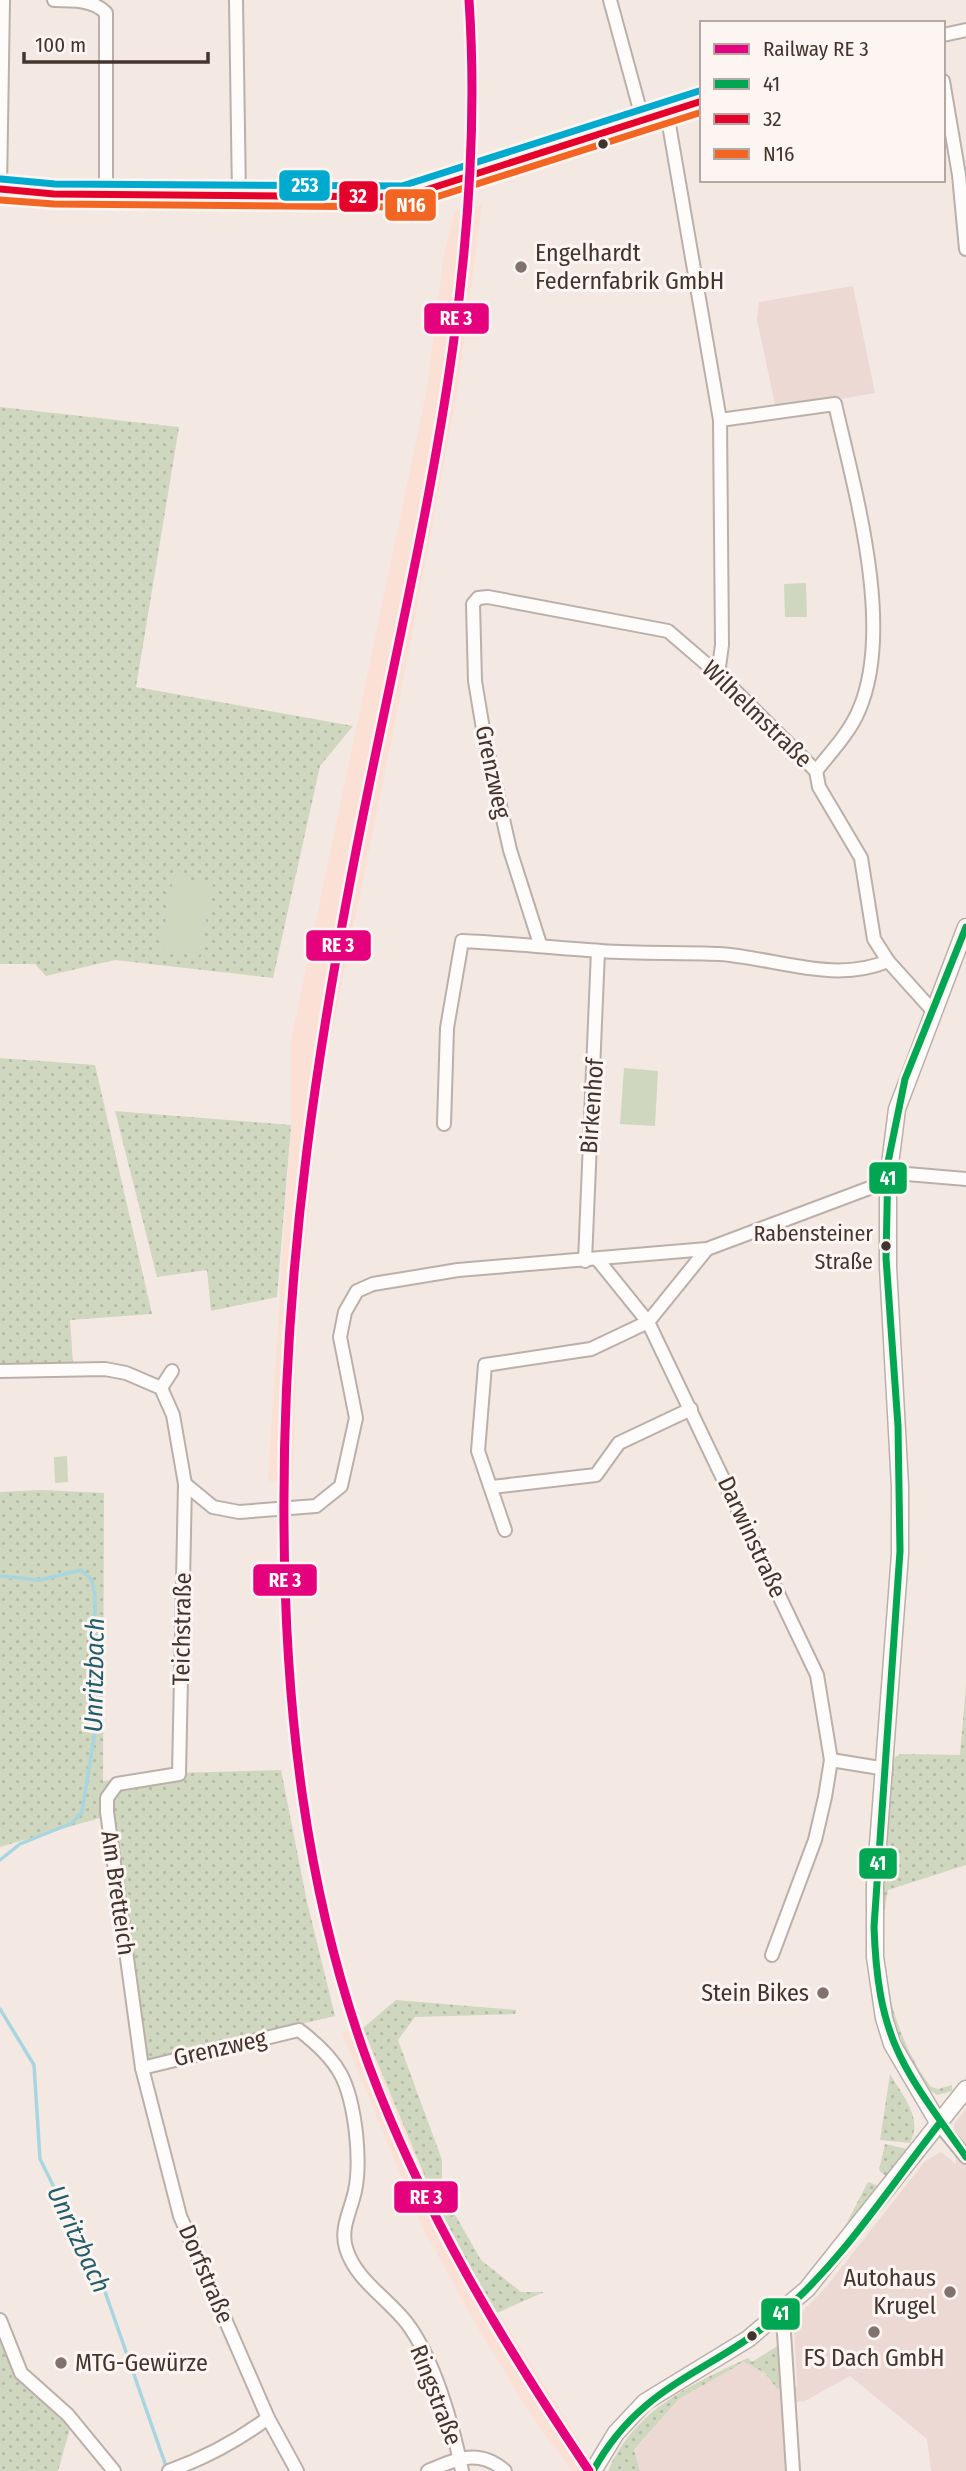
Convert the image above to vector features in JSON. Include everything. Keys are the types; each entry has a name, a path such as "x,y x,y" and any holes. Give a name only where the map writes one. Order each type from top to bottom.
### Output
{"main road":[{"path":"939,2123 892,2043 878,1988 875,1885 886,1769 900,1497 888,1267 888,1180 897,1109 966,927"},
{"path":"593,2471 606,2447 627,2419 663,2388 748,2339 779,2316 828,2265 966,2089"}],"street":[{"path":"3,0 0,188 54,194 404,197 700,102"},
{"path":"54,0 91,1 100,5 106,13 106,194"},
{"path":"236,0 239,196"},
{"path":"610,0 643,121"},
{"path":"945,35 966,30"},
{"path":"945,93 959,175 966,249"},
{"path":"667,113 720,420 722,645 718,674"},
{"path":"720,420 835,404 862,518 871,585 871,638 860,709 816,771"},
{"name":"Wilhelmstraße","path":"478,598 488,597 668,631 718,674 816,771 819,787 861,858 874,939 888,961 933,1011"},
{"name":"Grenzweg","path":"478,598 473,604 475,681 484,735 510,850 540,944"},
{"path":"443,1124 447,1028 462,941 540,944 598,951 720,954 842,972 870,969 888,961"},
{"name":"Birkenhof","path":"591,1261 598,951"},
{"path":"0,1371 105,1369 126,1373 161,1388 173,1415 185,1484 214,1507 239,1512 316,1506 341,1486 356,1418 340,1337 345,1312 357,1291 402,1278 458,1270 591,1261 707,1249 907,1174 966,1179"},
{"path":"505,1530 478,1451 485,1365 591,1349 648,1322 707,1249"},
{"name":"Darwinstraße","path":"591,1261 648,1322 817,1675 831,1760 815,1840 772,1955"},
{"path":"161,1388 172,1371"},
{"path":"492,1487 596,1475 619,1443 691,1409"},
{"name":"Teichstraße","path":"179,1774 185,1484"},
{"path":"831,1760 886,1769"},
{"name":"Am Bretteich","path":"142,2068 107,1798 117,1784 179,1774"},
{"name":"Grenzweg","path":"142,2068 299,2030"},
{"name":"Ringstraße","path":"299,2030 320,2045 339,2070 351,2095 358,2174 344,2230 347,2251 357,2271 407,2323 427,2361 462,2471"},
{"name":"Dorfstraße","path":"142,2068 187,2234 268,2418 297,2471"},
{"path":"939,2123 966,2157"},
{"path":"779,2316 784,2333 793,2471"},
{"path":"0,2320 21,2373 68,2415 114,2471"},
{"path":"173,2470 242,2437 268,2418"},
{"path":"428,2471 460,2458 484,2457 505,2471"}],"shaded area":[{"path":"482,205 457,393 400,697 329,1046 317,1123 297,1327 293,1480 268,1481 291,1125 291,1041 427,389 444,254 455,211"},
{"path":"853,286 875,393 789,408 775,404 757,320 759,302"},
{"path":"363,2028 449,2234 598,2471 572,2471 531,2415 423,2229 342,2033"},
{"path":"966,2109 966,2471 931,2471 927,2439 850,2376 805,2401 796,2402 801,2471 640,2471 634,2451 679,2399 744,2362 765,2373 777,2389 797,2387 794,2326 799,2315 827,2286 925,2161 941,2152 956,2164 954,2124"}],"green space":[{"path":"0,407 179,427 136,687 353,726 320,766 273,978 115,960 46,976 35,964 0,964"},
{"path":"806,583 807,617 785,617 784,584"},
{"path":"174,876 213,884 199,956 160,949"},
{"path":"0,1058 95,1065 152,1314 70,1320 73,1363 0,1366"},
{"path":"624,1068 658,1071 655,1126 620,1124"},
{"path":"115,1111 291,1125 277,1297 211,1311 207,1270 157,1277"},
{"path":"67,1456 68,1482 55,1483 54,1457"},
{"path":"41,1490 104,1493 103,1781 171,1773 281,1770 307,1902 335,2016 137,2063 103,1817 0,1847 0,1492"},
{"path":"966,1686 966,1865 888,1890 884,1915 885,1967 896,2019 905,2043 931,2087 938,2089 952,2085 952,2091 937,2095 925,2085 912,2062 896,2027 886,1990 881,1952 882,1874 894,1758 900,1754 960,1755"},
{"path":"396,2000 516,2010 515,2014 415,2017 398,2040 442,2160 442,2192 481,2260 521,2292 544,2292 497,2313 449,2234 363,2028"},
{"path":"890,2074 913,2116 914,2134 910,2143 880,2140"},
{"path":"885,2144 907,2149 885,2176 879,2170"},
{"path":"868,2182 879,2186 839,2238"},
{"path":"0,2331 21,2376 71,2425 58,2471 0,2471"},
{"path":"779,2345 782,2388 777,2389 765,2373 744,2362 679,2399 634,2450 640,2471 608,2471 619,2449 633,2431 666,2401 705,2378 748,2358 752,2362"}],"waterway":[{"name":"Unritzbach","path":"0,1576 40,1580 81,1570 92,1580 95,1597 95,1731 82,1812 72,1823 20,1844 0,1860"},
{"name":"Unritzbach","path":"0,2009 34,2065 40,2159 103,2286 167,2469"}],"transit line":[{"path":"469,0 472,100 468,199 446,396 334,971 307,1153 289,1336 285,1429 285,1593 294,1730 314,1867 347,2000 369,2066 414,2172 467,2275 526,2374 589,2471"},
{"name":"253","path":"1,179 55,184 402,186 699,91"},
{"name":"32","path":"0,189 54,194 404,197 700,102"},
{"name":"N16","path":"0,200 54,204 405,207 700,113"},
{"name":"41","path":"966,927 905,1079 888,1162 886,1258 898,1426 900,1551 874,1927 881,1999 888,2026 910,2075 966,2157"},
{"name":"41","path":"593,2471 612,2441 632,2418 654,2399 752,2336 801,2295 844,2249 939,2124"}],"place":[{"name":"Engelhardt Federnfabrik GmbH","path":"521,267"},
{"name":"Rabensteiner Straße","path":"886,1246"},
{"name":"Stein Bikes","path":"823,1993"},
{"name":"Autohaus Krugel","path":"950,2292"},
{"name":"FS Dach GmbH","path":"874,2332"},
{"name":"MTG-Gewürze","path":"61,2363"}]}
